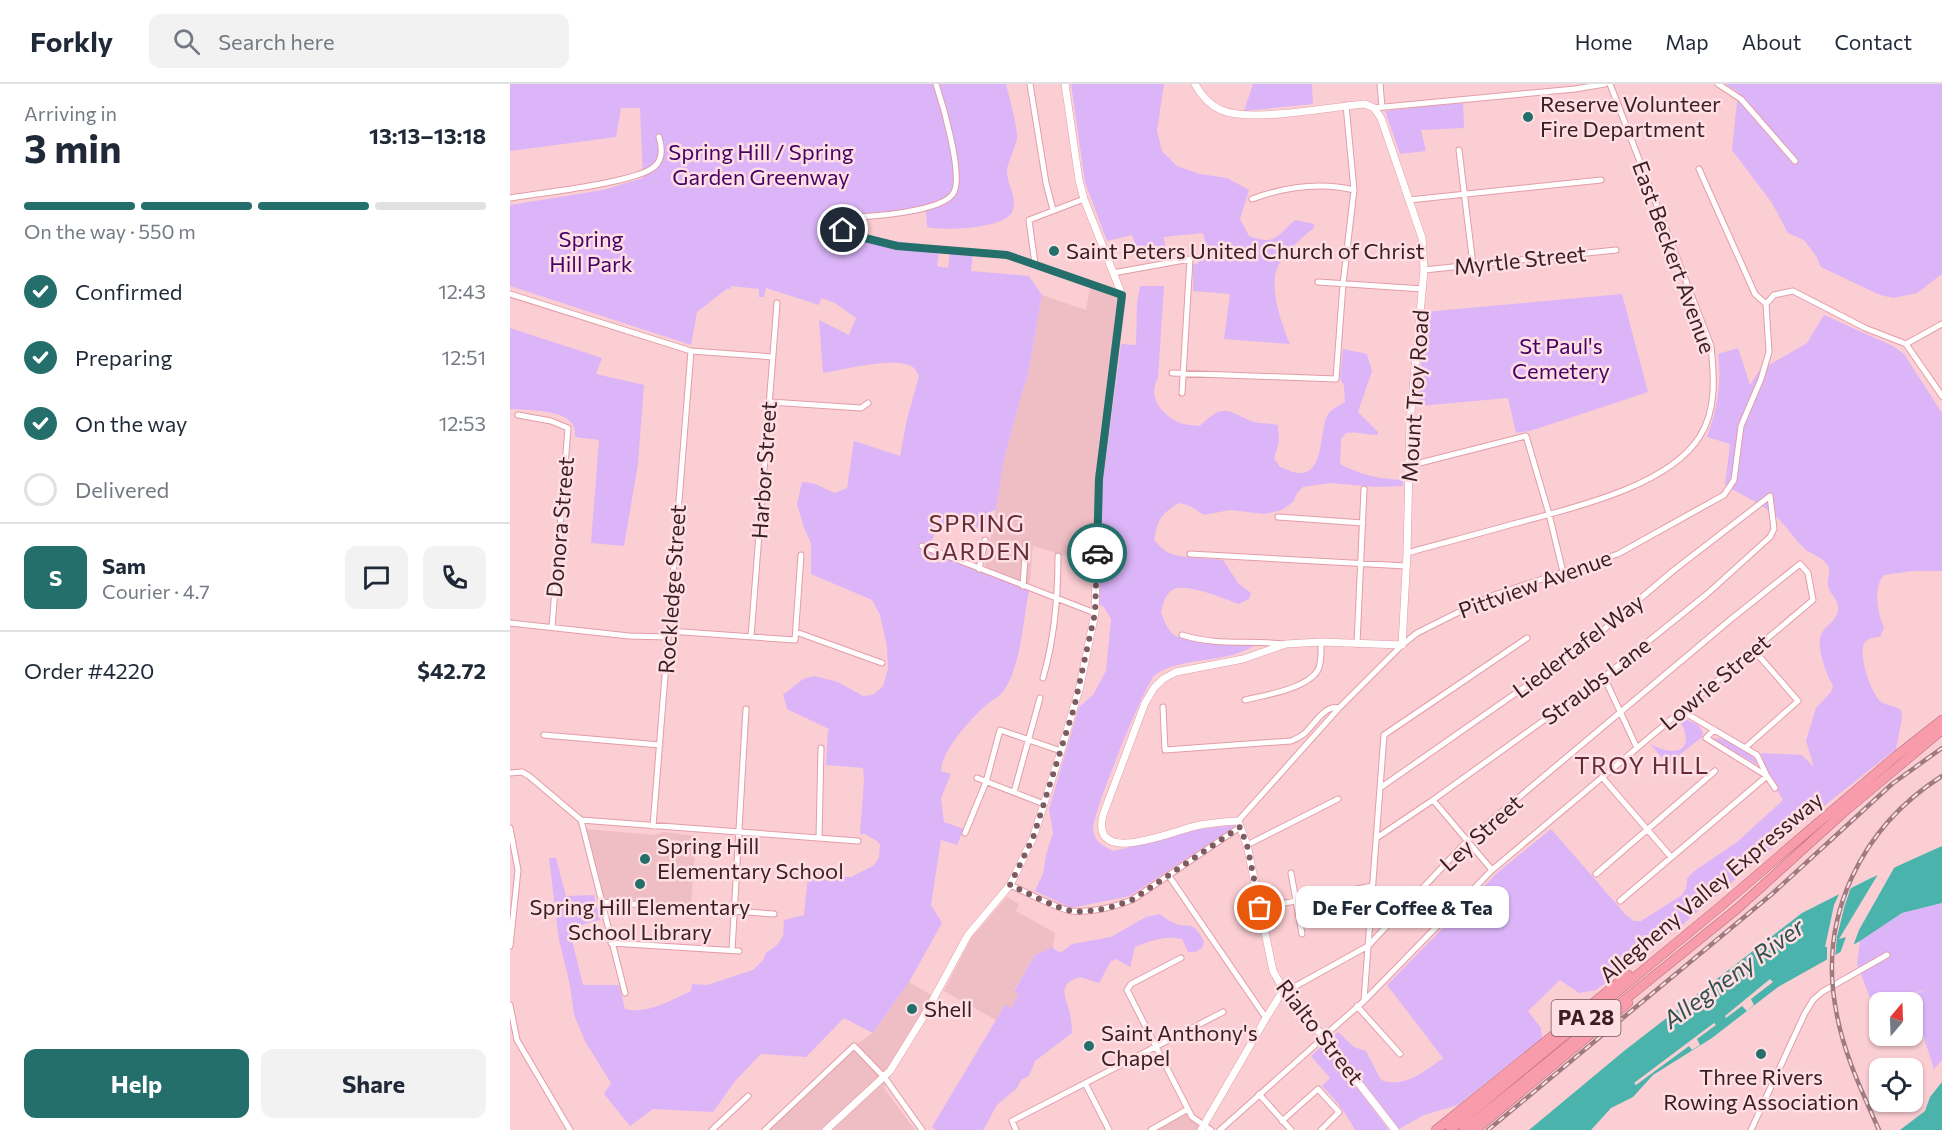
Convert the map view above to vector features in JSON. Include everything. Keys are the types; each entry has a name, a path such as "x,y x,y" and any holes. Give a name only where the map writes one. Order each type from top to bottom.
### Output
{"highway":[{"name":"Allegheny Valley Expressway","path":"1450,1130 1942,720"},
{"name":"Allegheny Valley Expressway","path":"1464,1130 1738,908 1911,754 1942,730"},
{"path":"1436,1130 1636,969 1721,906"},
{"path":"1475,1130 1616,1014 1693,945"}],"street":[{"path":"936,84 948,125 953,157 956,184 952,196 941,203 904,212 864,218 845,217 839,225 843,230 897,246 1007,255 1122,295"},
{"path":"1030,84 1046,183 1053,210"},
{"path":"826,1130 885,1078 924,1016 968,935 1010,885 1033,838 1080,686 1095,613 1099,479 1122,295 1084,200 1065,84"},
{"path":"1195,84 1203,96 1221,110 1256,116 1346,105 1365,104 1378,107 1605,84"},
{"path":"1378,107 1380,84"},
{"name":"East Beckert Avenue","path":"1407,553 1614,494 1657,474 1680,459 1692,449 1708,421 1713,375 1711,346 1610,84"},
{"path":"1718,84 1741,99 1795,161"},
{"path":"1172,373 1336,378 1343,284 1354,190 1346,105"},
{"name":"Mount Troy Road","path":"1378,107 1422,238 1424,270 1410,422 1402,645"},
{"path":"510,198 609,182 644,172 653,168 659,159 661,148 659,137"},
{"path":"1459,150 1473,265"},
{"path":"1699,170 1755,294 1766,304 1779,292 1793,291 1865,328 1906,344 1942,396"},
{"path":"1409,200 1601,180"},
{"path":"1252,199 1276,192 1322,184 1354,190"},
{"path":"1035,264 1029,220 1084,200"},
{"name":"Myrtle Street","path":"1424,270 1616,250"},
{"path":"1113,273 1190,259 1182,393"},
{"path":"1318,282 1423,290"},
{"path":"510,294 690,351 772,357"},
{"name":"Harbor Street","path":"752,637 777,303"},
{"name":"Pittview Avenue","path":"1402,645 1417,633 1483,600 1618,554 1724,495 1734,480 1741,426 1761,379 1769,352 1766,304"},
{"path":"1906,344 1942,324"},
{"name":"Rockledge Street","path":"653,826 690,351"},
{"path":"770,402 861,408 868,403"},
{"name":"Donora Street","path":"518,415 551,421 568,428 552,627"},
{"path":"1408,466 1526,436 1563,572"},
{"path":"1358,644 1364,489"},
{"name":"Straubs Lane","path":"1378,837 1604,677 1707,594 1770,537 1774,528 1770,496"},
{"name":"Liedertafel Way","path":"1380,788 1589,642 1674,570 1770,496"},
{"path":"1278,517 1363,523"},
{"path":"979,569 985,540"},
{"path":"1023,586 1026,543"},
{"path":"922,546 1095,613"},
{"path":"1190,554 1406,566"},
{"path":"510,623 629,636 669,634 795,640 801,555"},
{"path":"1043,678 1052,648 1058,600 1059,556"},
{"name":"Lowrie Street","path":"1220,1130 1364,1000 1492,870 1813,600 1808,573 1800,564"},
{"name":"Ley Street","path":"1205,1128 1279,997 1368,946 1467,841 1800,564"},
{"path":"796,632 882,663"},
{"path":"1182,635 1200,641 1224,643 1260,641 1286,644 1321,642 1402,645"},
{"path":"1364,1000 1378,837 1383,735 1527,638"},
{"path":"1245,700 1303,684 1313,677 1319,669 1321,642"},
{"path":"1239,824 1198,825 1127,845 1110,841 1102,834 1101,828 1103,815 1145,703 1163,679 1176,672 1243,658 1286,644"},
{"path":"1010,885 1069,910 1098,910 1132,900 1169,876 1239,824 1339,708 1402,645"},
{"path":"1746,747 1798,701 1753,649"},
{"path":"1604,677 1637,748"},
{"path":"1014,792 1040,698"},
{"path":"1163,707 1165,750 1291,741 1302,736 1327,710 1334,706 1339,708"},
{"path":"732,950 746,709"},
{"path":"1682,711 1757,755 1774,788"},
{"path":"965,833 986,782 1000,730 1061,751"},
{"path":"1714,730 1706,738 1767,776"},
{"path":"543,735 660,745"},
{"path":"819,838 821,748"},
{"path":"1596,874 1714,771"},
{"path":"510,773 522,772 529,776 581,820 625,993"},
{"path":"1620,901 1767,776"},
{"path":"1602,777 1671,857"},
{"path":"977,778 1044,804"},
{"path":"1247,845 1338,799"},
{"path":"1433,800 1492,870"},
{"path":"581,820 858,841"},
{"name":"Rialto Street","path":"1239,824 1247,845 1273,971 1285,992 1292,997 1395,1130"},
{"path":"510,828 518,870 510,946"},
{"path":"1291,873 1302,934"},
{"path":"1169,876 1266,1018"},
{"path":"1260,908 1372,886"},
{"path":"602,902 733,913 774,914"},
{"path":"611,943 739,951"},
{"path":"1750,1130 1813,1000 1822,992 1887,955"},
{"path":"1180,958 1128,987 1127,990 1192,1117 1205,1128"},
{"path":"510,1005 517,1040 570,1130"},
{"path":"1357,1006 1400,1054"},
{"path":"1016,1130 1012,1121 1223,1012"},
{"path":"765,1130 854,1046 885,1078 922,1130"},
{"path":"1085,1083 1108,1130"},
{"path":"1282,1121 1318,1089 1339,1112 1321,1130"},
{"path":"1259,1094 1292,1130"},
{"path":"712,1130 748,1096"},
{"path":"1151,1130 1188,1109"}],"shaded area":[{"path":"1090,287 1118,296 1097,458 1091,564 1033,546 1029,591 983,573 1003,464 1028,375 1042,295 1086,310"},
{"path":"586,829 654,835 664,832 696,836 691,906 604,899"},
{"path":"1007,897 1019,904 1016,911 1055,933 1053,947 1035,955 1014,990 1020,994 1011,1009 1005,1006 996,1020 944,991 972,937"},
{"path":"909,982 931,995 884,1088 915,1130 765,1130 854,1046 873,1033"},
{"path":"1188,1109 1204,1125 1201,1130 1151,1130"}],"green space":[{"path":"510,84 1006,84 1017,133 1007,169 1014,205 1009,216 988,225 935,228 927,227 926,210 863,220 846,219 843,221 843,226 882,239 923,244 923,251 939,252 937,266 948,268 950,253 973,254 971,271 1029,276 1042,295 1028,375 1003,464 996,510 989,512 987,531 958,520 936,529 929,551 1029,591 1021,642 1010,679 1003,692 984,707 964,728 951,745 943,763 941,771 951,774 941,798 944,822 964,829 957,845 941,840 931,905 942,923 909,982 873,1033 844,1018 806,1057 761,1054 735,1081 713,1112 653,1109 630,1126 604,1094 611,1083 586,1043 574,1015 570,985 559,940 549,858 556,858 566,896 594,895 600,920 569,928 583,985 619,985 625,1009 633,1010 650,1008 667,1002 691,991 692,984 707,985 753,970 783,936 784,920 804,915 808,876 851,877 873,866 879,858 880,845 865,834 860,834 863,768 826,765 828,730 831,730 787,709 783,695 803,679 814,676 838,682 863,696 873,695 883,686 888,669 887,647 880,615 872,600 811,574 811,543 797,504 802,482 816,484 835,493 847,488 854,441 900,456 919,376 914,368 907,364 896,363 823,373 819,320 849,335 856,318 835,303 821,298 819,305 766,288 764,297 759,297 759,289 731,286 731,290 728,288 697,312 691,345 510,286 510,205 603,190 643,178 640,108 621,108 616,137 510,151"},
{"path":"1071,84 1164,84 1157,131 1162,151 1177,166 1200,174 1227,178 1249,190 1240,219 1249,236 1271,240 1295,220 1314,224 1314,228 1285,256 1275,274 1277,305 1290,344 1224,339 1230,294 1193,291 1193,264 1197,264 1207,249 1203,233 1164,237 1167,258 1141,262 1132,235 1107,241 1085,182"},
{"path":"1253,84 1312,84 1313,104 1244,111"},
{"path":"1725,84 1942,84 1942,274 1917,293 1893,298 1880,295 1821,267 1804,240 1788,233 1772,203 1732,150 1738,92"},
{"path":"1463,102 1464,128 1421,130 1426,151 1400,154 1385,111"},
{"path":"1140,286 1164,286 1158,378 1154,392 1158,405 1173,420 1187,425 1200,426 1215,413 1226,411 1254,422 1278,425 1279,442 1274,458 1280,467 1297,473 1308,472 1314,467 1317,459 1329,413 1345,402 1344,386 1340,378 1343,349 1367,354 1372,371 1358,412 1378,432 1378,435 1346,433 1341,439 1340,464 1371,476 1403,480 1403,486 1375,487 1331,483 1303,487 1297,493 1294,501 1282,510 1264,514 1230,510 1204,515 1190,506 1179,503 1161,518 1154,540 1163,549 1182,556 1223,560 1238,583 1251,593 1249,599 1239,604 1197,590 1174,589 1166,596 1161,613 1171,632 1183,639 1259,642 1235,654 1179,665 1155,675 1141,700 1110,776 1093,829 1100,843 1114,851 1200,829 1237,825 1130,896 1071,908 1035,891 1043,874 1053,833 1049,809 1079,707 1093,695 1106,671 1111,619 1104,607 1099,604 1101,495 1121,344 1136,345 1137,303"},
{"name":"St Paul's Cemetery","path":"1622,294 1648,392 1530,431 1516,433 1508,398 1418,406 1425,312"},
{"path":"1824,315 1893,346 1904,354 1942,413 1942,571 1912,571 1884,575 1878,586 1877,600 1884,627 1880,637 1867,640 1863,649 1866,674 1876,697 1882,703 1901,710 1902,718 1896,749 1786,836 1675,931 1596,990 1579,993 1560,980 1528,1011 1541,1028 1542,1038 1458,1105 1424,1115 1399,1129 1330,1039 1338,1032 1354,1047 1366,1051 1381,1080 1390,1082 1414,1077 1443,1058 1387,985 1497,873 1551,829 1626,915 1634,921 1641,921 1682,895 1686,889 1687,879 1693,872 1737,842 1783,800 1769,777 1761,753 1802,755 1814,767 1806,741 1816,708 1831,692 1833,685 1827,674 1820,644 1822,633 1838,611 1838,604 1828,586 1829,568 1824,561 1804,548 1774,515 1725,485 1730,444 1707,437 1718,396 1718,354 1738,348 1750,385 1759,371 1807,343"},
{"path":"510,328 602,358 596,374 644,385 638,464 624,546 591,543 599,440 575,437 574,428 564,417 535,410 510,409"},
{"path":"1682,717 1698,725 1703,732 1702,737 1668,764 1650,744 1668,750 1681,749 1685,745 1686,738 1679,719"},
{"path":"1714,738 1727,740 1740,746 1751,754 1758,765 1722,745"},
{"path":"1942,903 1942,1060 1934,1069 1923,1035 1923,992 1920,992 1930,989 1918,992 1869,992 1869,995 1857,964 1860,941 1902,913"},
{"path":"1159,914 1178,924 1192,926 1204,941 1202,948 1195,952 1188,952 1182,939 1158,939 1135,947 1130,967 1116,959 1111,961 1099,983 1080,977 1068,983 1064,991 1072,1033 1035,1061 1029,1076 1021,1080 1017,1088 997,1105 983,1130 936,1130 932,1127 1005,1005 1011,1008 1019,994 1014,991 1035,955 1053,947 1056,951 1062,952 1072,944 1111,937 1146,917"},
{"path":"1324,1044 1389,1130 1355,1130 1332,1096 1322,1086 1330,1078 1311,1056"}],"water":[{"name":"Allegheny River","path":"1942,846 1942,903 1902,913 1860,941 1778,987 1712,1038 1653,1075 1633,1097 1611,1108 1591,1130 1529,1130 1624,1051 1802,913"},
{"path":"1942,1082 1942,1130 1900,1130 1925,1111 1930,1097"}],"pier":[{"path":"1901,861 1894,868 1859,930 1852,949 1839,956 1846,937 1839,939 1880,871"},
{"path":"1852,884 1837,937 1835,958 1827,963 1827,947 1825,947 1834,905 1841,890"},
{"path":"1770,979 1773,982 1751,999 1754,1005 1747,1011 1742,1006 1726,1018 1725,1016"},
{"path":"1714,1023 1716,1025 1697,1039 1700,1045 1692,1050 1689,1046 1636,1085 1634,1083"}],"railway":[{"path":"1488,1130 1772,894 1892,784 1942,748"},
{"path":"1879,1130 1854,1072 1839,1026 1832,975 1834,941 1841,908 1852,876 1869,847 1889,821 1914,797 1942,776"}],"way so far":[{"path":"1097,553 1095,613 1080,686 1033,838 1010,885 1069,910 1098,910 1132,900 1240,827 1247,845 1260,908"}],"place":[{"name":"Reserve Volunteer Fire Department","path":"1528,117"},
{"name":"Saint Peters United Church of Christ","path":"1054,251"},
{"name":"Spring Hill Elementary School","path":"645,859"},
{"name":"Spring Hill Elementary School Library","path":"640,884"},
{"name":"De Fer Coffee & Tea","path":"1260,908"},
{"name":"Shell","path":"912,1009"},
{"name":"Saint Anthony's Chapel","path":"1089,1046"},
{"name":"Three Rivers Rowing Association","path":"1761,1054"}],"district":[{"name":"SPRING GARDEN","path":"977,538"},
{"name":"TROY HILL","path":"1642,766"}],"route":[{"path":"843,230 897,246 1007,255 1122,295 1099,479 1097,553"}],"park label":[{"name":"Spring Hill / Spring Garden Greenway","path":"761,164"},
{"name":"Spring Hill Park","path":"591,252"}]}
